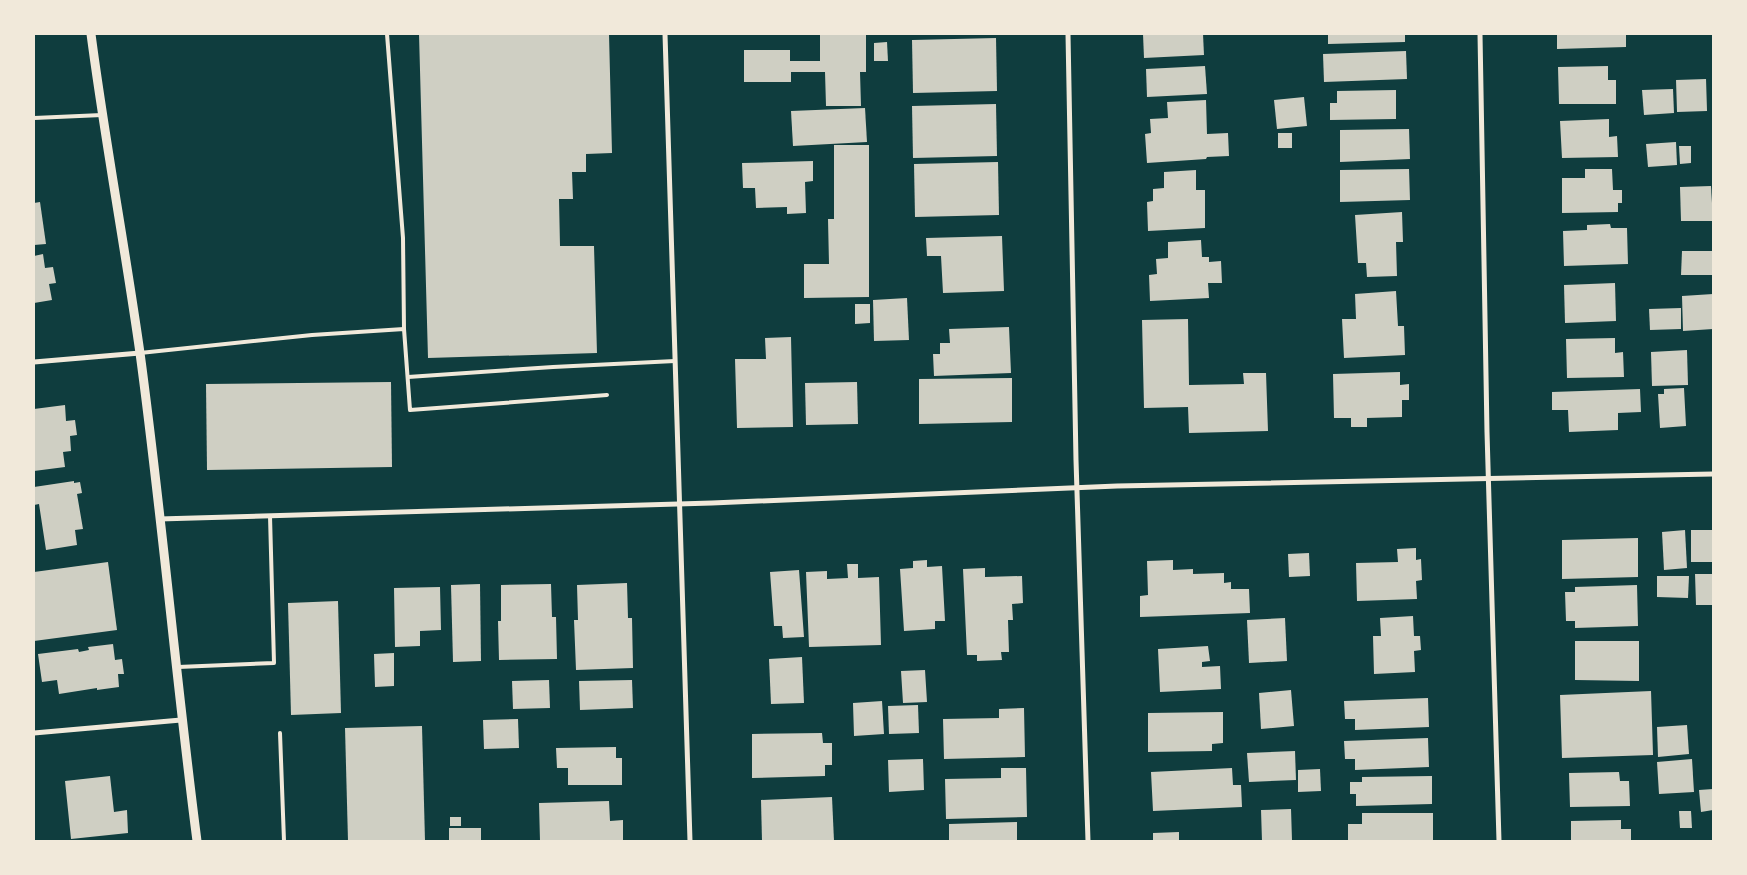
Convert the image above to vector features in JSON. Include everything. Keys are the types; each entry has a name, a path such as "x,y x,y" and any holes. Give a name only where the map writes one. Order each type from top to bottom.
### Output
{"street":[{"path":"91,34 140,353 181,720 197,841"},
{"path":"666,34 690,841"},
{"path":"1068,34 1088,841"},
{"path":"1480,34 1488,480 1499,841"},
{"path":"34,362 140,353"},
{"path":"159,519 712,503 1078,488 1713,474"},
{"path":"34,733 181,720"}],"lane":[{"path":"387,34 403,238 404,329 410,410 607,395"},
{"path":"34,118 102,115"},
{"path":"140,353 285,337 404,329"},
{"path":"408,377 675,361"},
{"path":"176,667 274,663 270,516"},
{"path":"280,733 284,841"}],"building":[{"path":"419,34 609,34 612,153 586,154 586,172 572,172 573,199 559,199 560,246 594,246 597,353 428,358"},
{"path":"820,34 866,34 866,72 860,72 861,106 826,106 825,72 791,72 791,82 744,82 744,50 790,50 790,61 820,61"},
{"path":"1143,34 1203,34 1204,55 1144,58"},
{"path":"1328,34 1405,34 1405,42 1328,44"},
{"path":"1557,34 1626,34 1626,47 1557,49"},
{"path":"996,38 997,91 913,93 912,40"},
{"path":"887,42 888,61 874,61 874,43"},
{"path":"1406,51 1407,79 1324,82 1323,54"},
{"path":"1205,66 1207,94 1147,97 1146,69"},
{"path":"1608,66 1608,80 1616,80 1616,104 1559,104 1558,67"},
{"path":"1706,79 1707,111 1677,112 1676,80"},
{"path":"1673,89 1674,113 1644,115 1642,90"},
{"path":"1396,90 1396,119 1330,120 1330,103 1337,103 1337,91"},
{"path":"1304,97 1307,126 1277,129 1274,100"},
{"path":"1206,100 1207,134 1228,133 1229,156 1147,163 1145,134 1151,133 1150,119 1168,118 1167,102"},
{"path":"996,104 997,156 913,158 912,106"},
{"path":"865,108 867,142 793,146 791,111"},
{"path":"1609,119 1609,137 1617,136 1618,157 1562,158 1560,121"},
{"path":"1409,129 1410,159 1340,162 1340,130"},
{"path":"1278,133 1292,133 1292,148 1278,148"},
{"path":"1676,142 1677,165 1648,167 1646,144"},
{"path":"834,145 869,145 869,297 804,298 804,264 829,264 828,219 834,219"},
{"path":"1679,146 1691,146 1691,163 1680,164"},
{"path":"813,161 813,181 805,182 806,213 787,214 787,207 756,208 755,188 743,188 742,163"},
{"path":"998,162 999,215 915,217 914,164"},
{"path":"1409,169 1410,200 1340,202 1340,170"},
{"path":"1585,169 1612,169 1613,190 1622,190 1622,203 1618,203 1618,212 1562,213 1562,178 1585,178"},
{"path":"1196,170 1196,190 1205,190 1205,228 1148,231 1147,202 1153,201 1153,189 1164,188 1164,172"},
{"path":"1711,186 1713,221 1681,221 1680,187"},
{"path":"40,202 46,244 34,245 34,203"},
{"path":"1402,212 1403,242 1396,242 1397,276 1367,277 1366,263 1358,263 1355,215"},
{"path":"1610,224 1611,228 1627,228 1628,264 1564,266 1563,231 1587,230 1587,225"},
{"path":"1002,236 1004,291 943,293 941,256 927,256 926,238"},
{"path":"1201,240 1202,257 1209,257 1209,262 1221,261 1222,283 1208,283 1209,298 1150,301 1149,275 1157,274 1156,259 1168,258 1168,242"},
{"path":"1682,251 1713,251 1713,275 1681,275"},
{"path":"43,254 45,268 53,267 56,283 49,284 52,300 34,303 34,256"},
{"path":"1615,283 1616,321 1565,323 1564,285"},
{"path":"1396,291 1398,326 1404,326 1405,355 1344,358 1342,319 1356,319 1355,294"},
{"path":"1713,294 1713,329 1683,331 1682,296"},
{"path":"907,298 909,340 874,341 873,300"},
{"path":"855,304 870,304 870,323 855,324"},
{"path":"1681,308 1681,329 1650,330 1649,309"},
{"path":"1188,319 1189,385 1244,384 1243,373 1266,373 1268,431 1189,433 1188,407 1144,408 1142,320"},
{"path":"1009,327 1011,373 934,376 933,354 940,354 940,343 950,343 949,329"},
{"path":"791,337 793,427 737,428 735,359 766,359 765,338"},
{"path":"1615,338 1615,353 1623,352 1624,377 1567,378 1566,339"},
{"path":"1687,350 1688,385 1652,386 1651,352"},
{"path":"1400,372 1400,385 1409,384 1409,400 1402,400 1402,417 1367,418 1367,427 1351,427 1351,418 1334,418 1333,374"},
{"path":"1012,378 1012,422 919,424 919,379"},
{"path":"391,382 392,467 207,470 206,384"},
{"path":"857,382 858,424 806,425 805,383"},
{"path":"1684,388 1686,426 1660,428 1658,394 1664,394 1664,389"},
{"path":"1640,389 1641,412 1618,413 1618,430 1569,432 1568,410 1552,410 1552,392"},
{"path":"65,405 66,421 75,420 77,435 70,436 71,451 63,452 65,467 34,471 34,409"},
{"path":"74,481 74,483 80,482 82,493 77,494 83,529 75,530 77,545 46,550 39,504 34,505 34,487"},
{"path":"1685,530 1687,568 1664,570 1662,532"},
{"path":"1691,530 1713,530 1713,562 1691,562"},
{"path":"1638,538 1638,577 1562,579 1562,540"},
{"path":"1416,548 1416,560 1421,559 1422,580 1416,581 1417,599 1357,601 1356,563 1398,562 1397,549"},
{"path":"1309,553 1310,576 1289,577 1288,554"},
{"path":"927,560 927,567 942,566 945,621 935,621 935,629 904,631 900,569 913,568 913,561"},
{"path":"1173,560 1173,570 1193,569 1193,574 1224,573 1224,583 1231,582 1231,589 1249,589 1250,613 1140,617 1140,596 1148,595 1147,561"},
{"path":"108,562 117,630 34,641 34,572"},
{"path":"847,564 858,564 858,578 879,577 881,645 809,647 806,572 827,571 827,579 848,578"},
{"path":"985,568 985,577 1022,576 1023,603 1012,604 1013,620 1008,620 1009,652 1001,652 1002,660 977,661 977,655 967,655 963,569"},
{"path":"799,570 804,637 783,638 782,626 774,626 770,572"},
{"path":"1695,574 1713,574 1713,605 1696,605"},
{"path":"1657,576 1689,576 1688,598 1657,597"},
{"path":"627,583 628,618 632,618 633,668 576,670 574,620 578,620 577,585"},
{"path":"480,584 481,661 453,662 451,585"},
{"path":"551,584 552,617 556,617 557,659 499,660 498,621 501,621 501,585"},
{"path":"1637,585 1638,626 1575,628 1575,621 1566,621 1565,592 1575,592 1575,587"},
{"path":"440,587 441,630 420,631 420,646 395,647 394,588"},
{"path":"338,601 341,713 291,715 288,603"},
{"path":"1413,616 1414,636 1420,636 1421,650 1414,651 1415,672 1374,674 1373,636 1381,636 1380,618"},
{"path":"1285,618 1287,661 1249,663 1247,620"},
{"path":"1575,641 1639,641 1639,681 1575,680"},
{"path":"113,644 115,660 122,659 124,674 118,674 119,687 97,690 97,688 59,694 57,680 42,682 38,654 78,649 79,652 89,650 88,647"},
{"path":"1208,646 1210,661 1202,662 1202,667 1220,666 1221,689 1160,692 1158,649"},
{"path":"394,653 394,686 375,687 374,654"},
{"path":"802,657 804,703 771,704 769,659"},
{"path":"925,670 927,702 903,703 901,671"},
{"path":"549,680 550,708 513,709 512,681"},
{"path":"632,680 633,708 580,710 579,681"},
{"path":"1291,690 1294,726 1261,729 1259,693"},
{"path":"1651,691 1653,755 1562,758 1560,695"},
{"path":"1428,698 1429,727 1355,730 1355,719 1345,719 1344,701"},
{"path":"882,701 884,734 854,736 853,703"},
{"path":"918,705 919,733 889,734 888,706"},
{"path":"1024,708 1025,757 944,759 943,719 999,718 999,709"},
{"path":"1223,712 1223,743 1212,744 1212,751 1148,752 1148,713"},
{"path":"518,719 519,748 484,749 483,720"},
{"path":"1687,725 1689,754 1658,757 1657,727"},
{"path":"422,726 425,841 348,841 345,728"},
{"path":"822,733 823,743 832,743 832,765 825,765 825,776 752,778 752,734"},
{"path":"1428,738 1429,767 1355,770 1355,759 1345,759 1344,741"},
{"path":"616,747 616,758 622,758 622,785 568,785 568,768 557,768 556,748"},
{"path":"1295,751 1296,780 1249,782 1247,753"},
{"path":"923,759 924,790 889,792 888,760"},
{"path":"1692,759 1694,792 1659,794 1657,762"},
{"path":"1001,768 1026,768 1027,817 946,819 945,779 1001,778"},
{"path":"1232,768 1233,785 1241,785 1242,807 1153,811 1151,772"},
{"path":"1320,769 1321,791 1298,792 1298,770"},
{"path":"1619,772 1620,781 1629,781 1630,806 1570,807 1569,773"},
{"path":"110,776 114,812 127,810 128,833 71,839 65,781"},
{"path":"1432,776 1432,804 1356,806 1356,794 1350,794 1350,782 1362,782 1362,777"},
{"path":"1713,789 1713,810 1701,812 1699,790"},
{"path":"832,797 834,841 762,841 761,800"},
{"path":"609,801 610,821 623,820 623,841 540,841 539,803"},
{"path":"1291,809 1292,840 1262,841 1261,810"},
{"path":"1679,811 1691,811 1692,828 1680,828"},
{"path":"1362,813 1433,813 1433,841 1348,841 1348,824 1362,824"},
{"path":"450,817 461,817 461,826 450,826"},
{"path":"1621,820 1621,829 1631,829 1631,841 1571,841 1571,821"},
{"path":"1017,822 1017,841 949,841 949,824"},
{"path":"449,828 481,828 481,841 449,841"},
{"path":"1179,832 1179,841 1153,841 1153,833"}]}
